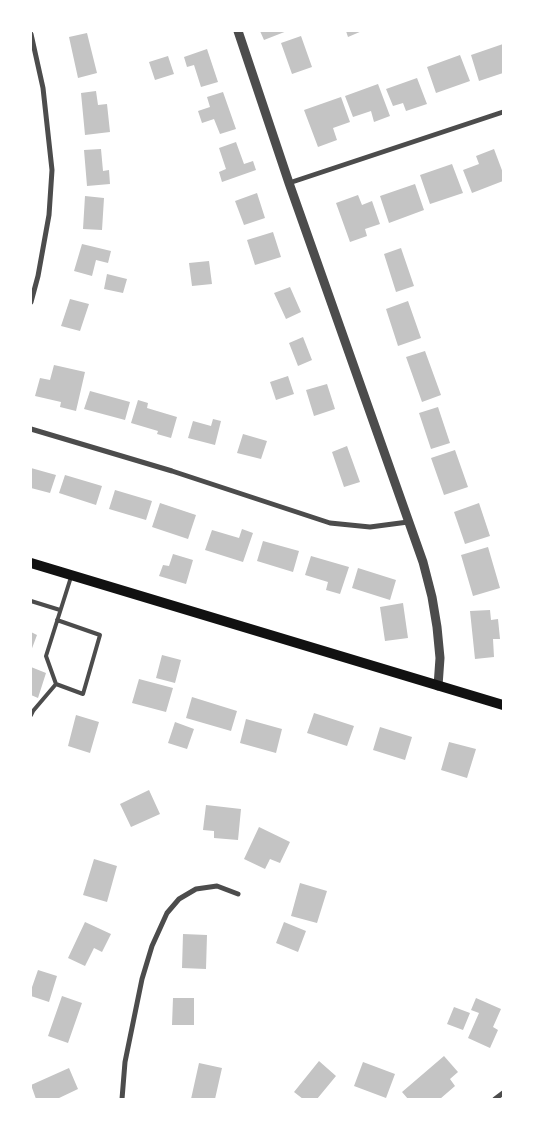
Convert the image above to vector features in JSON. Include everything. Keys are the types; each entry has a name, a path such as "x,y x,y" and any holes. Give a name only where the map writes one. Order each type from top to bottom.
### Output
{"main road":[{"path":"31,563 503,706"}],"street":[{"path":"238,31 289,184 423,562 432,596 437,627 440,658 438,686"},
{"path":"31,34 43,88 52,170 49,215 38,276 31,302"},
{"path":"289,184 503,112"},
{"path":"31,429 172,471 330,523 370,527 408,522"},
{"path":"122,1099 125,1062 142,979 152,946 167,913 178,899 196,890 217,886 238,894"},
{"path":"495,1099 503,1093"}],"lane":[{"path":"56,684 46,656 72,575"},
{"path":"31,601 60,610"},
{"path":"56,684 84,694 100,635 58,620"},
{"path":"31,715 33,710 56,684"}],"building":[{"path":"260,31 287,31 264,40"},
{"path":"346,31 362,31 348,37"},
{"path":"87,33 97,73 78,78 69,37"},
{"path":"301,36 312,67 292,74 281,43"},
{"path":"503,44 503,73 479,81 471,55"},
{"path":"207,49 218,82 201,87 194,65 187,67 184,57"},
{"path":"460,55 470,81 436,93 427,67"},
{"path":"168,56 174,74 155,80 149,62"},
{"path":"417,78 427,104 406,111 403,103 393,106 386,89"},
{"path":"378,84 390,116 374,122 371,111 353,117 345,96"},
{"path":"96,91 98,105 107,104 110,132 85,135 81,93"},
{"path":"223,92 236,129 220,134 214,119 202,123 198,111 210,107 207,97"},
{"path":"341,97 350,122 333,128 337,140 318,147 304,110"},
{"path":"236,142 244,164 253,161 256,170 222,182 219,172 226,169 219,148"},
{"path":"101,149 103,171 109,170 110,184 87,186 84,150"},
{"path":"494,149 503,173 503,181 472,193 463,170 479,164 476,156"},
{"path":"452,164 463,193 430,204 420,175"},
{"path":"415,184 424,210 389,223 380,196"},
{"path":"257,193 265,218 244,225 235,201"},
{"path":"358,195 362,205 372,201 380,224 365,229 367,236 350,242 336,203"},
{"path":"85,196 104,198 102,230 83,229"},
{"path":"273,232 281,257 255,265 247,240"},
{"path":"82,244 111,251 108,263 96,260 92,276 74,271"},
{"path":"401,248 414,286 396,292 384,254"},
{"path":"209,261 212,284 192,286 189,263"},
{"path":"107,274 127,279 123,293 104,289"},
{"path":"290,287 301,312 286,319 274,293"},
{"path":"70,299 89,304 80,331 61,326"},
{"path":"408,301 421,338 398,346 386,309"},
{"path":"303,337 312,360 298,366 289,343"},
{"path":"425,351 441,395 422,402 406,357"},
{"path":"54,365 85,372 76,411 60,407 61,402 35,396 40,378 50,380"},
{"path":"288,376 294,394 276,400 270,382"},
{"path":"327,384 335,409 314,416 306,390"},
{"path":"90,391 130,402 125,420 84,409"},
{"path":"138,400 148,403 147,408 177,417 171,438 157,434 158,431 131,423"},
{"path":"438,407 450,443 431,449 419,413"},
{"path":"213,419 221,421 215,445 188,438 193,421 211,426"},
{"path":"243,434 267,441 261,459 237,453"},
{"path":"347,446 360,482 344,487 332,452"},
{"path":"455,450 468,487 444,495 431,458"},
{"path":"31,468 56,475 50,493 31,488"},
{"path":"65,475 102,486 96,505 59,493"},
{"path":"115,490 152,501 146,520 109,509"},
{"path":"160,503 196,515 188,539 152,527"},
{"path":"479,503 490,536 465,544 454,512"},
{"path":"242,529 253,533 243,562 205,550 212,530 239,538"},
{"path":"263,541 299,551 293,572 257,561"},
{"path":"488,547 500,588 473,596 461,555"},
{"path":"173,554 193,560 186,584 159,576 163,565 169,566"},
{"path":"311,556 349,567 340,594 326,590 328,582 305,575"},
{"path":"358,568 396,580 390,600 352,588"},
{"path":"403,603 408,638 385,641 380,607"},
{"path":"490,610 491,620 498,619 500,639 493,639 494,657 475,659 470,611"},
{"path":"31,632 37,635 31,651"},
{"path":"162,655 181,660 175,683 156,678"},
{"path":"31,667 46,673 38,698 31,695"},
{"path":"139,679 173,688 166,712 132,703"},
{"path":"192,697 237,711 231,731 186,718"},
{"path":"314,713 354,726 347,746 307,733"},
{"path":"76,715 99,722 90,753 68,746"},
{"path":"246,719 282,729 276,753 240,743"},
{"path":"175,722 194,729 187,749 168,743"},
{"path":"380,727 412,737 405,760 373,750"},
{"path":"449,742 476,749 467,778 441,770"},
{"path":"149,790 160,814 131,827 120,804"},
{"path":"206,805 241,809 238,840 214,838 214,831 203,830"},
{"path":"259,827 290,842 280,863 270,859 265,869 244,859"},
{"path":"94,859 117,866 107,902 83,895"},
{"path":"300,883 327,891 317,923 291,916"},
{"path":"85,922 111,934 102,952 94,948 85,966 68,958"},
{"path":"284,922 306,931 298,952 276,943"},
{"path":"183,934 207,935 206,969 182,968"},
{"path":"38,970 57,976 49,1002 31,996 31,990"},
{"path":"62,996 82,1003 68,1043 48,1036"},
{"path":"173,998 194,998 194,1025 172,1025"},
{"path":"476,998 501,1009 493,1027 498,1030 490,1048 468,1038 479,1013 471,1010"},
{"path":"454,1007 470,1013 463,1030 447,1024"},
{"path":"444,1056 458,1072 450,1079 455,1086 440,1099 408,1099 402,1092"},
{"path":"319,1061 336,1076 317,1099 303,1099 294,1092"},
{"path":"363,1062 395,1074 386,1098 354,1086"},
{"path":"199,1063 222,1068 215,1099 191,1099"},
{"path":"69,1068 78,1089 57,1099 36,1099 31,1085"}]}
